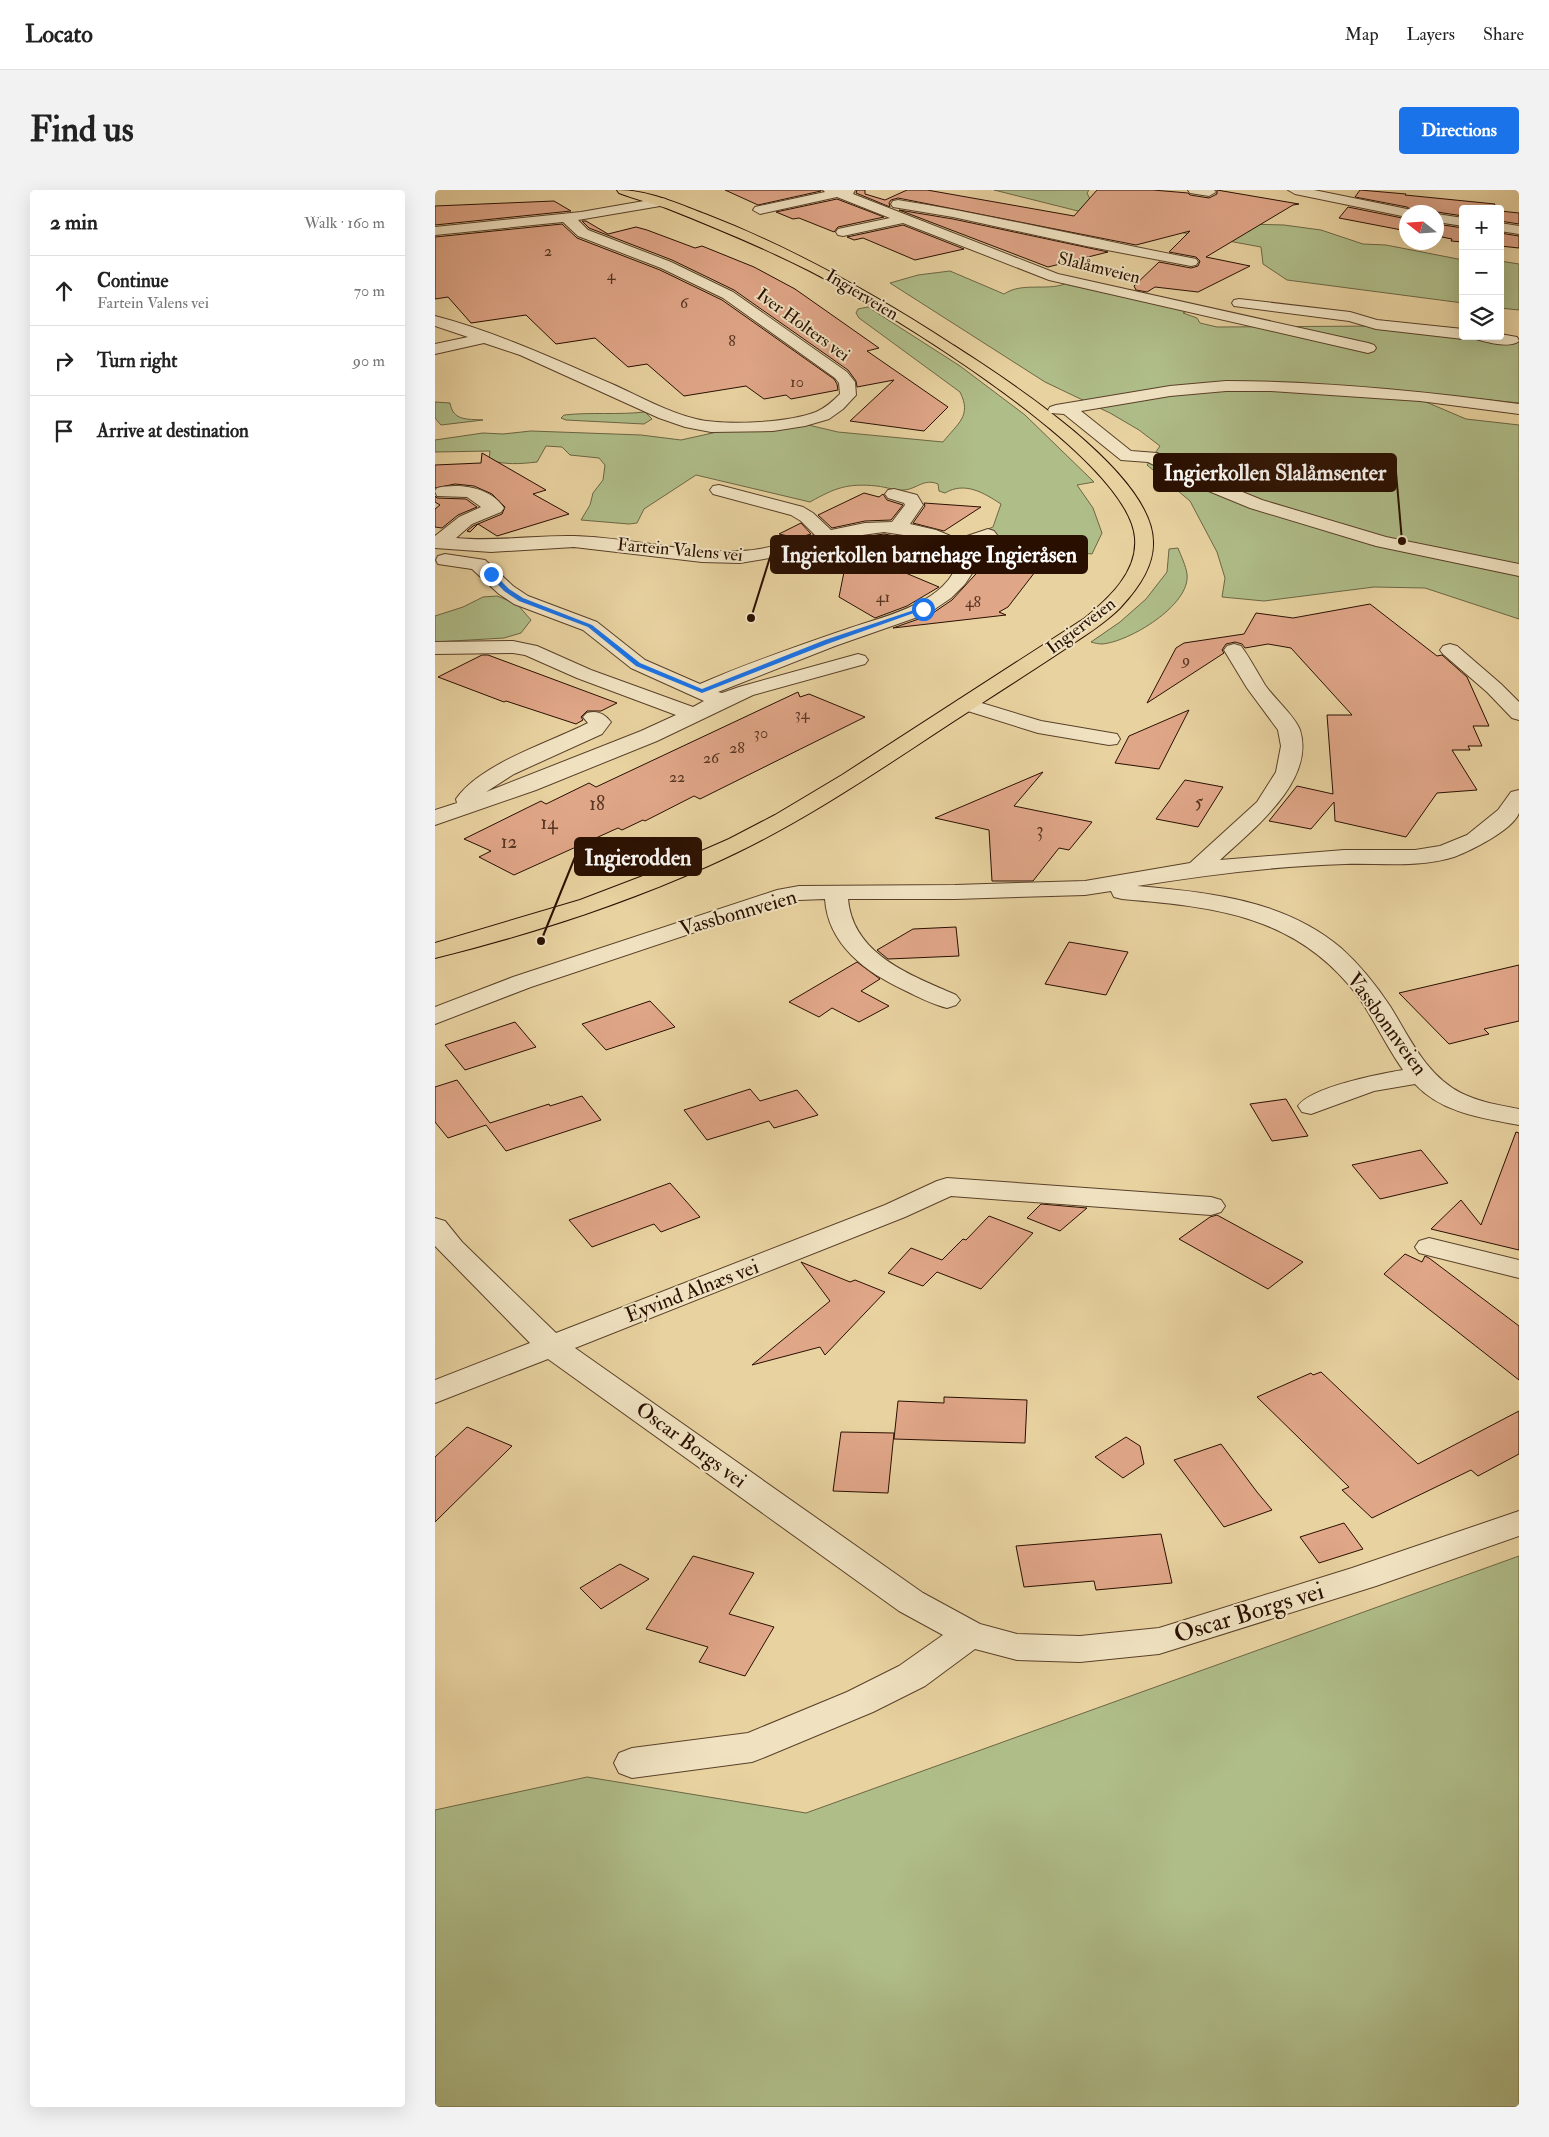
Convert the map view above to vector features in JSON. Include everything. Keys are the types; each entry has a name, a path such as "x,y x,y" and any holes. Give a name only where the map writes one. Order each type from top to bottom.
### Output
{"main road":[{"name":"Ingierveien","path":"435,950 577,908 634,888 737,844 782,821 1053,648 1114,605 1135,576 1142,556 1142,525 1136,510 1108,474 1074,440 1042,412 851,286 782,252 651,196 624,190"}],"street":[{"path":"760,210 834,192 855,190"},
{"path":"1195,190 1209,192"},
{"path":"1295,190 1399,211"},
{"name":"Slalåmveien","path":"834,192 1054,277 1368,348"},
{"path":"435,231 566,218 651,196"},
{"path":"843,212 895,204 909,205 1191,262"},
{"name":"Iver Holters vei","path":"435,321 550,362 665,414 702,425 753,428 799,422 831,411 844,401 848,395 847,382 841,375 728,296 667,265 583,233 566,218"},
{"path":"843,232 904,219"},
{"path":"1444,219 1459,221"},
{"path":"1504,228 1519,230"},
{"path":"962,240 998,241"},
{"path":"1016,242 1086,242"},
{"path":"1137,288 1350,318 1375,324"},
{"path":"1226,317 1244,304"},
{"path":"1260,324 1375,324 1459,334"},
{"path":"435,349 487,338"},
{"path":"1504,339 1512,340"},
{"path":"1042,412 1170,391 1226,386 1271,386 1420,396 1519,409"},
{"path":"1067,408 1127,456 1151,457 1200,481 1257,504 1383,542 1519,570"},
{"path":"719,490 797,511 807,517 828,538"},
{"path":"894,494 911,499 914,505 911,512 897,528"},
{"path":"438,542 454,527 475,514"},
{"name":"Fartein Valens vei","path":"438,542 493,546 571,541 737,558 771,554 865,529 897,528 933,536 956,546"},
{"path":"702,691 827,642 909,615 934,602 951,587 967,562 967,557 956,546 988,535"},
{"path":"485,568 517,560 546,559"},
{"path":"435,561 471,562 485,568 499,584 513,595 590,626 638,664 721,701"},
{"path":"435,648 525,648 584,674 694,714"},
{"path":"1197,869 1265,806 1287,772 1292,746 1289,728 1257,688 1235,650"},
{"path":"1450,650 1494,688 1519,714"},
{"path":"435,818 469,807 649,736 721,701 768,684 858,660"},
{"path":"965,704 1038,727 1109,739"},
{"path":"469,807 467,799 477,787 509,769 594,729 600,722 594,717"},
{"name":"Vassbonnveien","path":"1085,888 1197,869 1344,857 1415,857 1445,852 1475,840 1515,810"},
{"name":"Vassbonnveien","path":"435,1016 541,976 777,897 836,892 955,892 1085,888 1214,901 1262,914 1293,927 1322,945 1356,978 1377,1006 1420,1075 1448,1097 1474,1108 1519,1117"},
{"path":"836,892 842,927 851,940 864,953 907,982 947,1000"},
{"path":"1311,1106 1341,1091 1382,1081 1420,1075"},
{"name":"Eyvind Alnæs vei","path":"435,1392 895,1211 947,1186 1211,1206"},
{"name":"Oscar Borgs vei","path":"435,1228 452,1248 551,1346 911,1602 970,1634 1026,1647 1080,1648 1159,1641 1364,1577 1519,1523"},
{"path":"1429,1247 1519,1269"},
{"path":"632,1763 752,1746 860,1702 912,1676 970,1634"}],"green space":[{"path":"994,190 1089,190 1087,193 1091,201 1247,224 1284,225 1321,230 1363,244 1386,245 1399,248 1399,250 1412,250 1459,259 1459,302 1287,280 1263,264 1261,247 1114,220"},
{"path":"1504,262 1519,264 1519,310 1504,308"},
{"path":"950,271 1004,294 1018,288 1050,287 1065,284 1187,311 1183,313 1197,318 1200,323 1217,327 1384,326 1459,335 1459,340 1519,342 1519,403 1422,393 1419,399 1466,419 1519,425 1519,619 1425,588 1374,587 1264,601 1222,597 1225,578 1217,552 1190,501 1147,465 1160,446 1139,430 1110,413 1045,382 890,283 918,275"},
{"path":"868,307 960,366 1025,415 1094,482 1077,485 1093,508 1102,533 1092,554 1003,544 988,529 993,527 1001,504 988,496 967,488 960,488 945,493 939,491 938,484 933,482 901,490 877,486 849,486 834,490 810,502 696,475 644,509 637,523 629,524 581,520 590,505 593,493 603,480 605,465 599,458 570,455 562,447 546,446 537,462 518,464 489,460 490,451 435,452 435,440 483,433 503,434 531,431 641,435 681,440 726,430 804,424 838,432 943,442 962,419 965,407 960,392 859,318 856,313 858,309"},
{"path":"435,402 450,403 454,413 462,418 483,420 441,425 435,418"},
{"path":"645,412 652,419 644,424 566,420 561,418 564,415 574,414"},
{"path":"1178,548 1185,564 1187,574 1186,586 1179,598 1169,609 1156,620 1127,637 1102,644 1091,642 1120,622 1146,599 1167,572 1169,549"},
{"path":"497,596 517,604 531,620 521,633 504,638 435,642 435,616 463,607 483,597"},
{"path":"1519,1556 1519,2107 435,2107 435,1810 587,1777 806,1813"}],"building":[{"path":"725,190 821,190 821,191 758,205"},
{"path":"857,190 865,190 865,194 885,200 907,190 927,190 1074,216 1097,190 1153,190 1188,193 1209,198 1217,194 1217,190 1299,204 1293,205 1206,257 1250,266 1198,292 1155,287 1147,292 1136,290 1134,286 1159,262 1191,268 1198,266 1200,261 1196,257 1169,252 1190,231 1136,245 898,198 891,200 889,203 890,207 856,193"},
{"path":"1360,190 1495,204 1459,205 1459,215 1444,213 1444,205 1399,205 1355,197"},
{"path":"837,199 884,217 838,227 834,232 799,218 793,219 776,212"},
{"path":"554,201 571,211 435,225 435,206"},
{"path":"1348,207 1399,217 1399,229 1339,218"},
{"path":"899,210 953,219 1108,252 1048,267"},
{"path":"1504,211 1519,213 1519,224 1504,222"},
{"path":"582,221 586,221 608,234 636,227 695,248 702,246 754,267 795,289 879,348 867,351 948,407 924,431 850,421 894,380 857,387 856,381 848,370 734,290 672,260 589,228"},
{"path":"562,224 577,238 660,270 722,300 834,379 838,390 791,399 786,395 764,399 746,386 684,396 647,364 628,367 595,338 556,344 526,315 471,323 448,297 435,299 435,237"},
{"path":"903,225 964,249 915,260 863,238 854,240 847,237"},
{"path":"1444,225 1459,227 1459,242 1451,241 1452,239 1444,237"},
{"path":"1504,234 1519,236 1519,248 1504,246"},
{"path":"482,453 546,490 533,494 569,514 497,536 478,524 470,532 467,531 473,526 502,514 505,507 492,494 474,486 455,484 435,488 435,465 481,463"},
{"path":"864,493 879,497 883,494 887,500 903,505 891,520 865,521 832,528 818,515"},
{"path":"435,496 437,498 466,499 477,507 458,515 442,528 435,527 435,509 440,505 435,502"},
{"path":"924,503 981,507 944,531 913,523 925,506"},
{"path":"801,523 811,534 797,538 779,534"},
{"path":"884,534 927,542 889,566 939,587 907,606 875,618 839,597 848,552 824,545 848,539"},
{"path":"996,552 1045,559 1008,607 999,612 1006,615 893,628 930,615 952,600"},
{"path":"1370,604 1437,656 1442,655 1467,677 1489,726 1473,726 1482,746 1468,746 1470,750 1452,750 1477,790 1437,793 1406,837 1335,821 1334,802 1311,829 1269,821 1297,786 1333,794 1327,715 1352,715 1291,648 1268,644 1245,648 1242,644 1235,642 1226,644 1222,650 1224,653 1147,703 1176,648 1184,643 1244,634 1256,613 1293,618"},
{"path":"482,655 488,655 617,703 601,711 587,711 581,717 583,720 576,724 506,701 504,702 438,677"},
{"path":"798,692 800,697 809,694 865,717 700,799 694,796 645,821 643,820 622,830 618,828 514,875 479,857 491,851 464,839 541,801 546,804 589,783 596,787"},
{"path":"1189,710 1159,769 1115,763 1129,736"},
{"path":"1043,772 1014,806 1092,822 1069,850 1059,848 1033,881 992,881 989,830 935,818"},
{"path":"1185,780 1223,787 1198,827 1156,819"},
{"path":"956,927 959,956 888,959 877,950 913,929"},
{"path":"1069,942 1128,952 1106,995 1045,984"},
{"path":"857,962 880,979 861,991 889,1006 859,1022 832,1008 819,1017 789,1002"},
{"path":"1519,965 1519,1021 1484,1029 1489,1034 1449,1044 1399,993"},
{"path":"650,1001 675,1027 606,1050 582,1024"},
{"path":"515,1022 536,1047 465,1070 445,1045"},
{"path":"457,1080 490,1123 549,1104 550,1106 582,1096 601,1120 506,1151 486,1125 448,1138 435,1122 435,1087"},
{"path":"750,1089 760,1101 797,1090 818,1115 774,1128 769,1121 707,1140 684,1110"},
{"path":"1286,1099 1308,1136 1272,1141 1250,1104"},
{"path":"1516,1132 1519,1133 1519,1250 1431,1229 1461,1200 1481,1225"},
{"path":"1421,1150 1448,1183 1380,1199 1352,1165"},
{"path":"670,1183 700,1217 661,1232 654,1224 592,1247 569,1220"},
{"path":"1041,1204 1087,1208 1060,1231 1027,1218"},
{"path":"1217,1215 1303,1262 1268,1289 1179,1239 1210,1217"},
{"path":"989,1216 1033,1233 981,1289 937,1272 923,1286 888,1273 911,1248 942,1260 963,1239 966,1240"},
{"path":"1405,1254 1422,1262 1425,1256 1429,1258 1519,1326 1519,1380 1384,1274"},
{"path":"801,1262 850,1282 855,1280 885,1292 825,1355 820,1347 752,1365 830,1301"},
{"path":"1321,1372 1418,1464 1519,1411 1519,1454 1478,1476 1471,1470 1372,1518 1342,1490 1349,1487 1257,1397 1311,1373 1313,1375"},
{"path":"944,1397 1027,1400 1025,1443 894,1439 898,1401 944,1403"},
{"path":"467,1427 512,1446 435,1522 435,1457"},
{"path":"841,1432 894,1433 888,1493 833,1491"},
{"path":"1126,1437 1140,1446 1144,1464 1123,1478 1095,1457"},
{"path":"1221,1444 1272,1510 1224,1527 1174,1460"},
{"path":"1344,1523 1363,1549 1319,1563 1300,1537"},
{"path":"1161,1534 1172,1583 1096,1590 1094,1581 1024,1587 1016,1546"},
{"path":"693,1556 754,1573 729,1614 774,1627 745,1676 699,1662 708,1647 646,1629"},
{"path":"620,1564 649,1579 601,1609 580,1588"}],"place":[{"name":"Ingierkollen Slalåmsenter","path":"1402,541"},
{"name":"Ingierkollen barnehage Ingieråsen","path":"751,618"},
{"name":"Ingierodden","path":"541,941"}],"route":[{"path":"491,574 499,584 521,600 590,626 638,664 702,691 827,642 923,609"}]}
